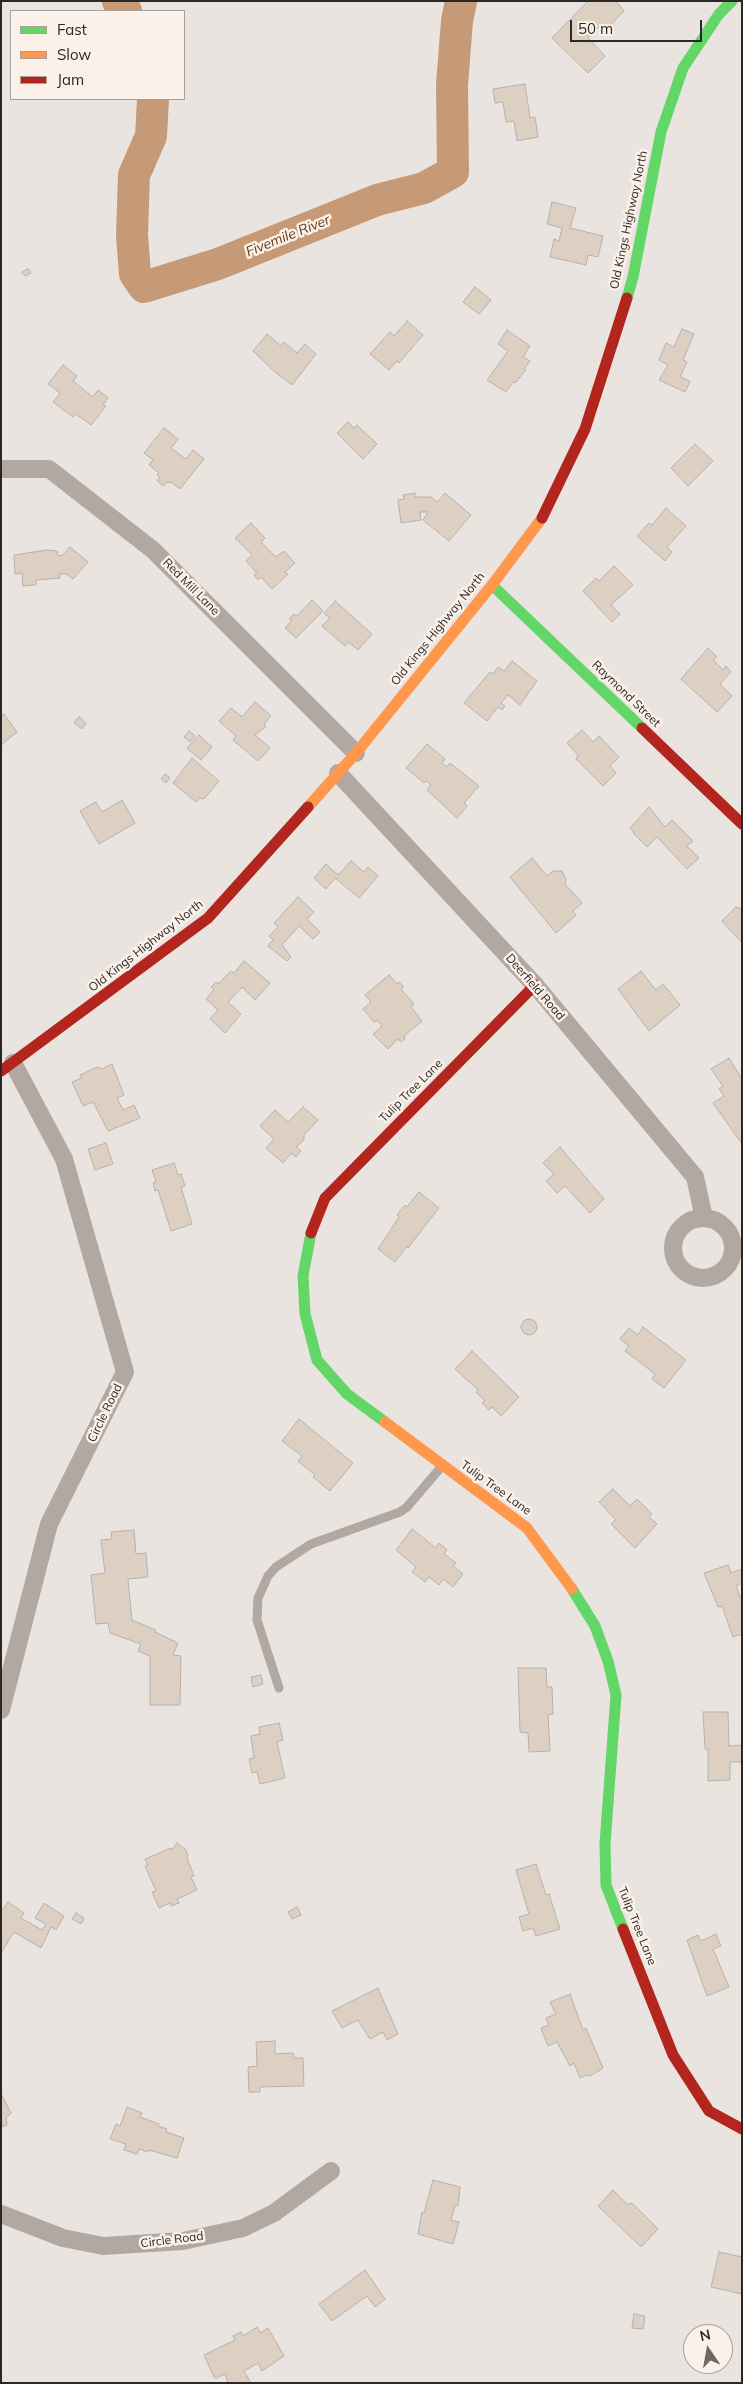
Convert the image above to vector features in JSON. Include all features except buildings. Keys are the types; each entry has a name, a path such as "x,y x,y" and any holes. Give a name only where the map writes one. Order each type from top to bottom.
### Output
{"street":[{"name":"Old Kings Highway North","path":"7,1067 208,918 356,753 492,585 544,515 585,429 633,277 661,132 683,68 715,21 732,1"},
{"name":"Red Mill Lane","path":"1,469 49,469 154,550 356,753"},
{"name":"Raymond Street","path":"492,585 742,824"},
{"name":"Deerfield Road","path":"338,774 535,985 695,1178 704,1218"},
{"name":"Tulip Tree Lane","path":"535,985 326,1198 311,1231 303,1276 305,1314 317,1360 347,1394 527,1528 573,1590 596,1626 608,1661 616,1695 605,1844 606,1885 673,2055 709,2111 742,2129"},
{"name":"Circle Road","path":"1,1710 49,1524 125,1372 64,1159 7,1067"},
{"name":"Circle Road","path":"1,2214 63,2238 103,2246 183,2241 243,2228 274,2213 330,2171"}],"lane":[{"path":"279,1688 257,1620 258,1598 268,1576 276,1567 311,1544 400,1512 413,1500 442,1466"}],"waterway":[{"name":"Fivemile River","path":"118,1 125,10"},
{"name":"Fivemile River","path":"153,100 151,136 134,175 132,235 135,274 144,287 218,264 377,200 424,188 453,172 452,85 457,21 461,1"}],"traffic: fast":[{"path":"627,298 633,277 661,132 683,68 719,14 732,1"},
{"path":"492,585 642,728"},
{"path":"311,1233 303,1276 305,1314 317,1360 347,1394 385,1422"},
{"path":"572,1589 595,1626 608,1661 616,1695 605,1844 606,1885 623,1929"}],"traffic: slow":[{"path":"308,807 356,753 492,585 542,518"},
{"path":"385,1422 527,1528 572,1589"}],"traffic: jam":[{"path":"542,518 585,429 627,298"},
{"path":"642,728 742,824"},
{"path":"1,1071 208,918 308,807"},
{"path":"311,1233 325,1198 535,985"},
{"path":"623,1929 673,2055 709,2111 742,2129"}]}
